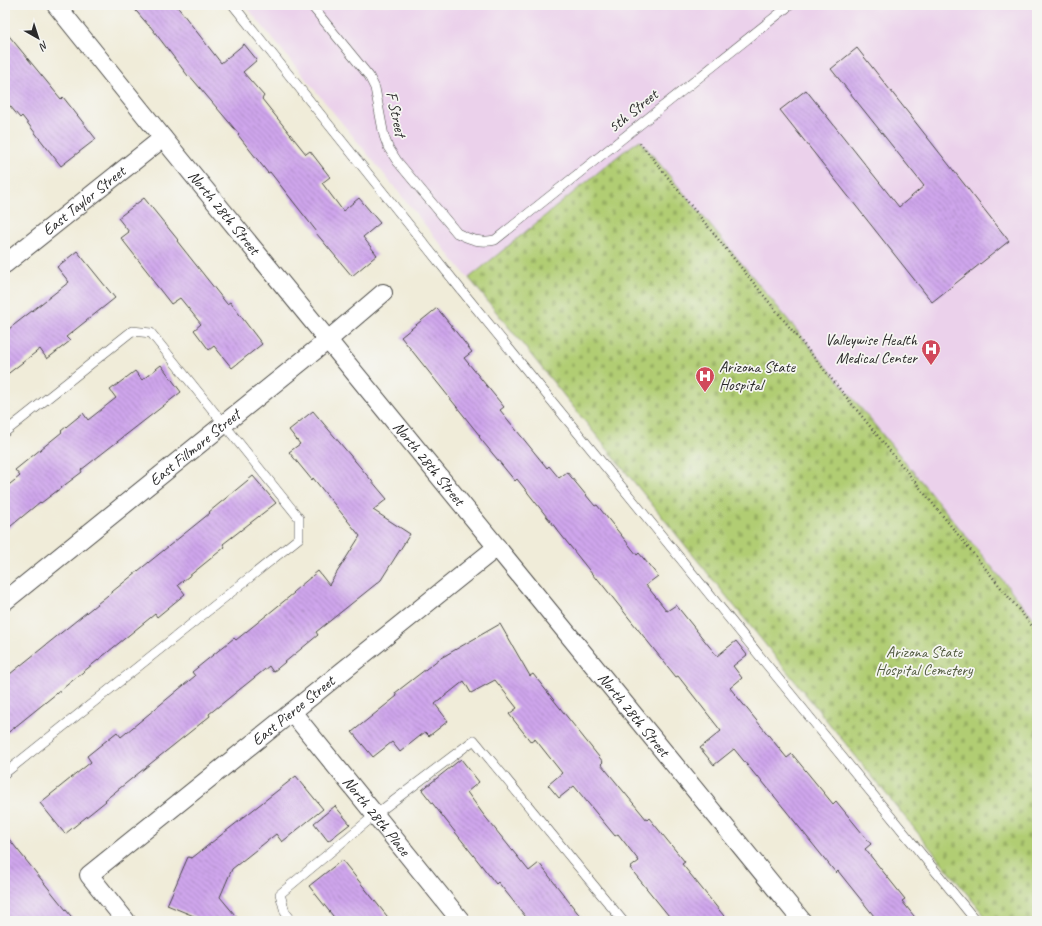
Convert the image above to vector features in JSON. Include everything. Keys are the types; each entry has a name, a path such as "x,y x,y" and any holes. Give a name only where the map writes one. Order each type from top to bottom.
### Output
{"street":[{"name":"North 28th Street","path":"56,5 802,921"},
{"name":"East Taylor Street","path":"5,264 163,138"},
{"name":"East Fillmore Street","path":"5,601 224,425 383,293"},
{"name":"East Pierce Street","path":"126,921 89,875 497,547"},
{"name":"North 28th Place","path":"292,712 461,921"}],"lane":[{"path":"233,5 453,280 976,921"},
{"name":"F Street","path":"312,5 369,76 375,88 384,136 388,147 397,161 457,233 466,238 485,242 495,240"},
{"name":"5th Street","path":"495,240 790,5"},
{"path":"5,432 132,331 151,333 299,518 299,538 5,773"},
{"path":"292,921 285,912 280,894 375,815 474,740 623,921"}],"path":[{"path":"631,132 1037,632"}],"shaded area":[{"name":"Arizona State Hospital","path":"245,5 1037,5 1037,921 989,921 375,163"}],"green space":[{"name":"Arizona State Hospital Cemetery","path":"640,140 1037,622 1037,921 989,921 469,278 623,152"}],"building":[{"path":"131,5 176,5 221,63 244,44 257,60 243,72 264,96 262,99 306,154 310,151 330,177 322,183 343,211 359,198 380,223 363,237 377,255 352,276 316,233 317,232 270,172 268,173 238,135 239,134 189,75 188,76 150,26"},
{"path":"5,31 61,99 63,97 96,139 61,166 22,116 20,118 5,100"},
{"path":"857,48 1009,241 932,302 780,110 806,90 899,207 924,186 831,69"},
{"path":"144,198 227,304 230,302 262,344 232,368 214,346 209,350 194,330 201,324 180,298 171,304 121,238 129,232 118,218"},
{"path":"77,251 115,298 66,337 70,341 47,359 40,349 5,376 5,332 69,282 57,267"},
{"path":"437,308 472,352 464,358 504,407 500,410 547,468 549,466 559,478 567,472 595,506 597,505 637,555 639,553 658,576 646,585 667,611 676,605 717,656 736,641 747,655 733,666 742,678 730,688 787,758 792,754 833,804 836,801 871,844 865,849 905,899 902,901 918,921 878,921 838,871 836,873 758,776 757,777 734,749 714,765 700,748 721,731 678,676 676,677 597,578 596,579 517,479 515,481 479,437 480,436 401,337"},
{"path":"161,365 181,392 81,470 82,472 41,503 40,502 5,531 5,488 20,476 15,470 83,413 88,420 116,398 110,390 135,371 142,380"},
{"path":"313,411 387,499 373,510 410,534 381,580 316,632 318,635 273,672 269,666 65,834 40,803 91,762 87,756 117,732 121,737 195,676 192,672 234,638 236,640 294,593 293,592 318,571 329,585 360,536 313,478 312,480 289,452 300,444 289,430"},
{"path":"253,476 276,503 223,544 225,547 178,585 185,594 157,617 155,614 5,735 5,678 210,513 209,512"},
{"path":"500,624 530,676 533,674 603,762 601,764 647,820 649,818 685,862 682,864 728,921 673,921 630,868 639,861 618,834 615,836 574,786 559,798 548,785 562,773 535,739 531,742 509,714 517,708 495,680 471,693 464,681 435,704 448,721 429,736 425,732 400,752 392,742 373,757 352,732 397,696 395,693 439,659"},
{"path":"461,759 479,782 467,792 483,814 529,871 539,863 584,921 529,921 498,882 496,884 422,790"},
{"path":"296,776 323,809 282,842 276,834 232,869 220,897 240,921 206,921 167,905 188,857 192,858"},
{"path":"335,806 350,824 328,841 314,823"},
{"path":"5,834 57,899 75,921 5,921"},
{"path":"342,860 391,921 337,921 309,886"}],"place":[{"name":"Valleywise Health Medical Center","path":"931,366"},
{"name":"Arizona State Hospital","path":"705,393"}]}
